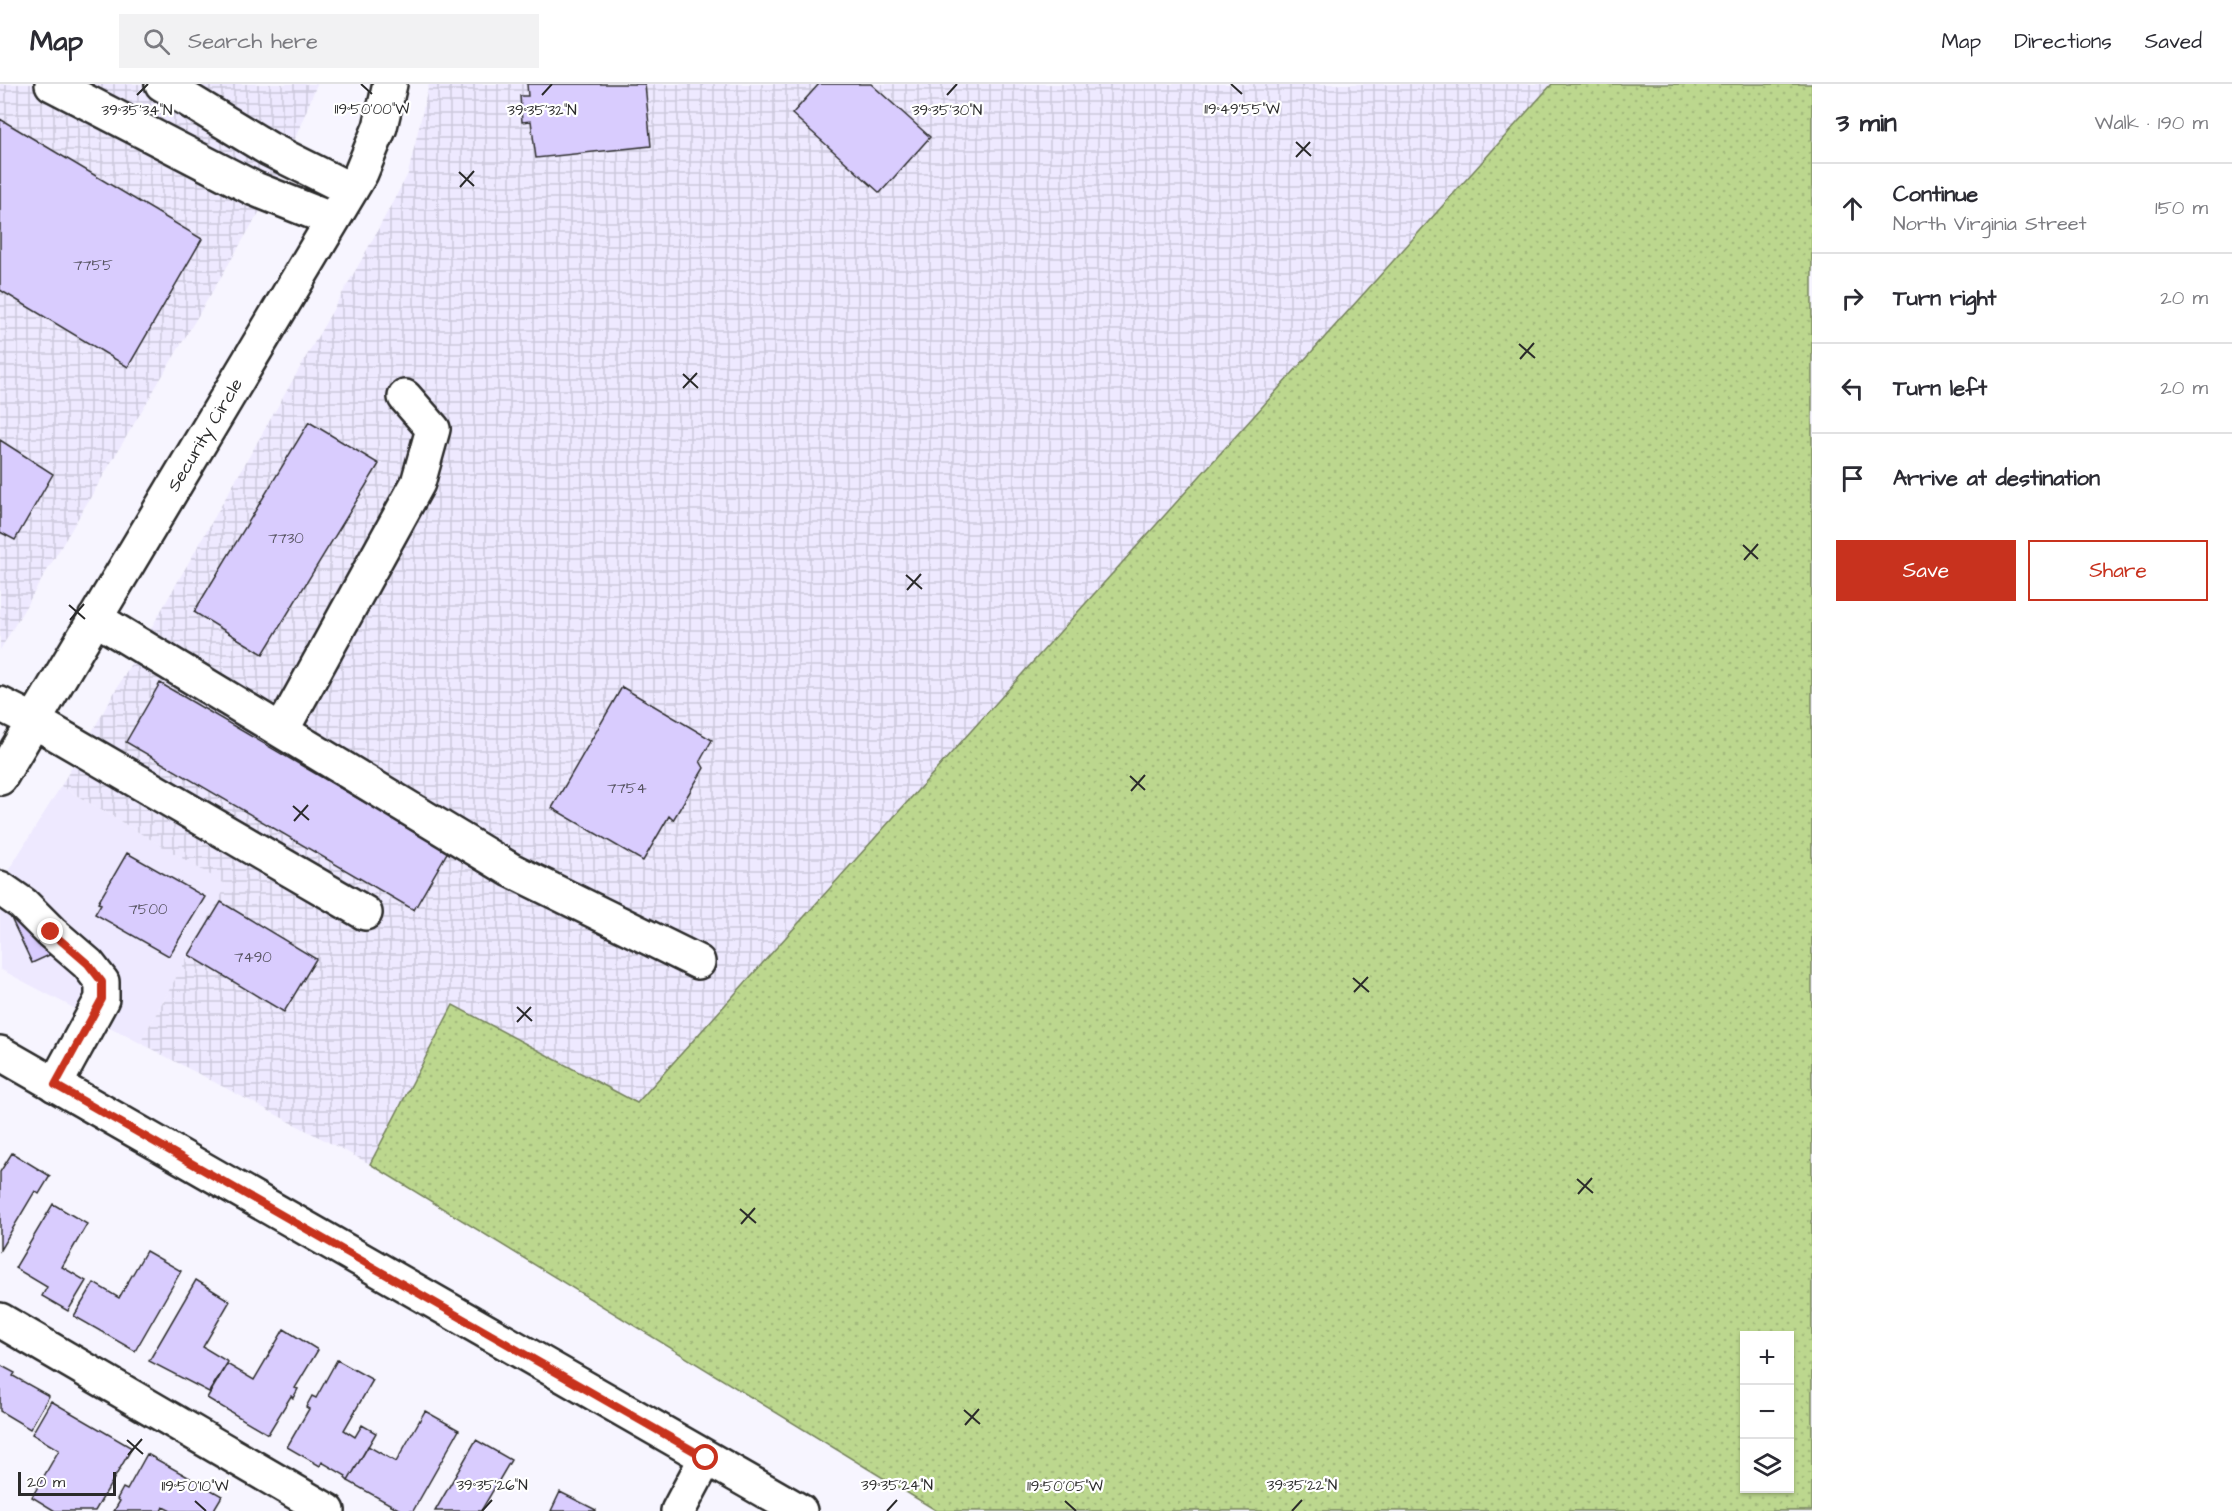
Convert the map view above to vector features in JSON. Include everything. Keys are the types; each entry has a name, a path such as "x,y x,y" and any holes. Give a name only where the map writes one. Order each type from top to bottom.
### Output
{"main road":[{"path":"52,84 255,189 333,220"},
{"path":"162,84 269,149 351,189"},
{"name":"Security Circle","path":"0,778 351,189 380,127 390,84"},
{"path":"282,730 418,483 433,429 405,397"},
{"path":"95,618 512,870 698,962"},
{"path":"0,704 34,721 365,913"},
{"path":"0,888 23,904 88,964 102,982 102,999 55,1085"},
{"path":"0,1053 800,1511"},
{"path":"0,1320 328,1511"},
{"path":"678,1511 706,1458"}],"shaded area":[{"path":"0,84 317,84 279,179 0,650"},
{"path":"429,84 1552,84 637,1103 453,1005 370,1164 140,1043 227,885 61,786 362,259 408,174"},
{"path":"61,786 228,885 140,1043 0,969 0,884"}],"green space":[{"path":"1552,84 1812,84 1812,1511 937,1511 370,1164 453,1005 637,1103"}],"building":[{"path":"527,84 645,84 651,146 536,158 531,121 522,122 520,96 528,96"},
{"path":"819,84 871,84 930,137 880,193 792,114"},
{"path":"0,119 202,239 128,367 0,290"},
{"path":"309,422 379,464 263,654 194,612"},
{"path":"0,440 53,474 15,540 0,532"},
{"path":"160,683 448,851 414,910 126,742"},
{"path":"622,687 712,740 700,761 704,768 673,820 669,816 643,861 552,808"},
{"path":"127,853 205,897 169,956 95,914 101,904 98,903"},
{"path":"43,902 65,948 32,963 11,918"},
{"path":"221,902 316,959 284,1012 189,955"},
{"path":"12,1153 50,1176 39,1194 35,1191 0,1250 0,1172"},
{"path":"53,1204 87,1224 62,1267 86,1281 68,1311 42,1296 47,1287 15,1268"},
{"path":"146,1251 181,1271 135,1351 74,1316 94,1283 119,1298"},
{"path":"196,1280 230,1301 203,1347 228,1362 209,1392 149,1361"},
{"path":"284,1329 318,1350 295,1388 298,1389 293,1398 291,1396 268,1434 207,1398 227,1364 254,1380"},
{"path":"337,1360 373,1380 344,1430 355,1437 362,1425 376,1433 348,1481 346,1476 322,1462 320,1466 287,1447 309,1409 306,1407 312,1396 316,1398"},
{"path":"0,1365 15,1373 13,1376 49,1396 30,1429 0,1411"},
{"path":"51,1401 132,1448 95,1511 55,1511 32,1497 59,1450 32,1434"},
{"path":"425,1411 459,1430 413,1511 402,1511 348,1481 368,1446 396,1462"},
{"path":"476,1440 511,1460 481,1511 435,1511"},
{"path":"147,1454 222,1496 213,1511 171,1511 163,1507 161,1511 114,1511 120,1501 117,1499 123,1488 127,1490"},
{"path":"560,1492 596,1510 596,1511 551,1511"}],"route":[{"path":"51,932 88,964 102,982 102,999 55,1085 706,1458"}]}
